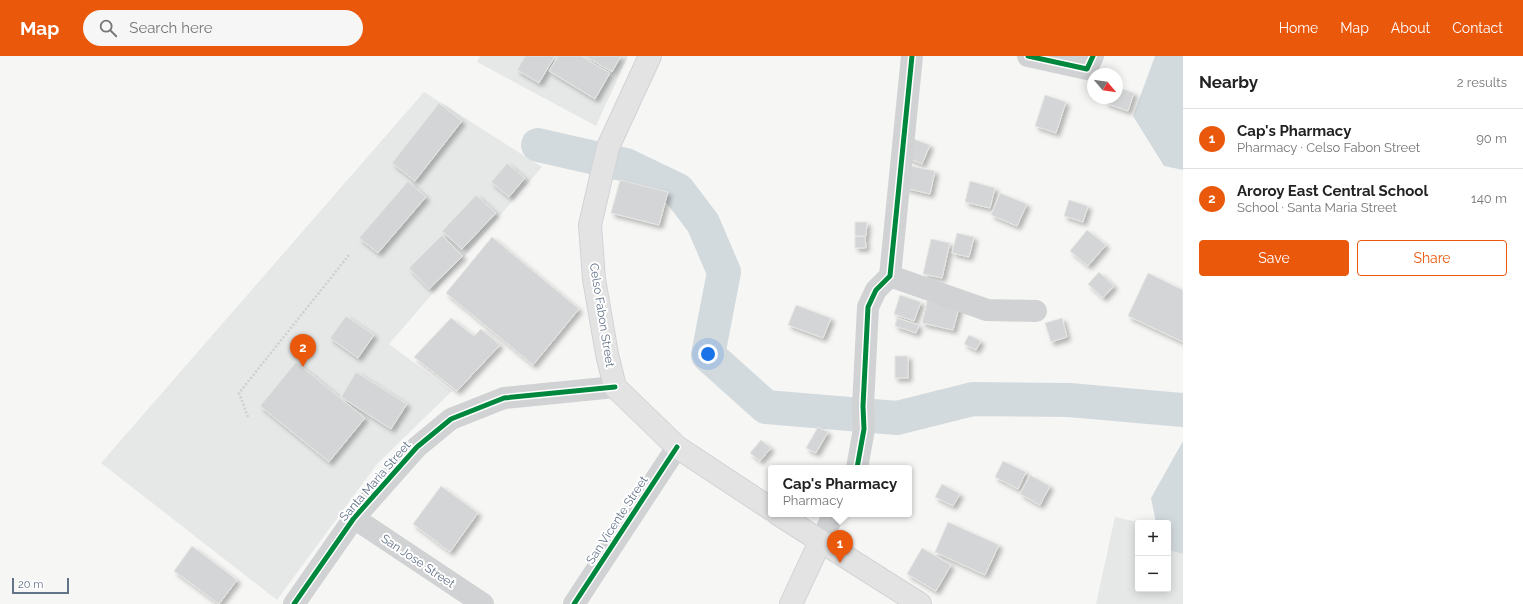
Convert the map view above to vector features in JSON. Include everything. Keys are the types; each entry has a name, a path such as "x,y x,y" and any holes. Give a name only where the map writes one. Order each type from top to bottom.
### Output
{"main road":[{"name":"Celso Fabon Street","path":"615,387 607,354 594,279 590,225 608,147 650,56"},
{"path":"615,387 677,447 768,507"},
{"path":"782,517 920,604"},
{"path":"791,604 820,542"}],"street":[{"path":"858,465 864,429 863,406 868,307 876,290 890,276 912,56"},
{"path":"1028,56 1087,69 1093,56"},
{"path":"890,276 988,310 1036,311"},
{"name":"Santa Maria Street","path":"294,604 354,518 416,447 451,419 504,398 615,387"},
{"name":"San Vicente Street","path":"574,604 677,447"},
{"path":"820,542 832,517"},
{"name":"San Jose Street","path":"354,518 483,604"}],"path":[{"path":"248,417 240,393 349,255"}],"shaded area":[{"path":"480,56 628,56 596,126 477,62"},
{"path":"1155,56 1183,56 1183,170 1164,166 1133,116"},
{"path":"424,92 542,167 389,344 452,391 377,464 277,600 101,463"},
{"path":"1183,441 1183,554 1171,551 1171,520 1155,520 1151,498"},
{"path":"1115,517 1135,521 1135,592 1171,592 1171,551 1183,554 1183,604 1096,604"}],"building":[{"path":"525,56 555,56 539,83 517,70"},
{"path":"558,56 581,56 610,73 595,99 549,71"},
{"path":"585,56 621,56 612,72"},
{"path":"1123,89 1134,93 1128,111 1108,104 1123,104"},
{"path":"1045,95 1066,102 1056,133 1035,126"},
{"path":"439,103 462,121 415,181 392,163"},
{"path":"914,139 930,145 922,164 906,157"},
{"path":"507,163 525,178 509,197 491,182"},
{"path":"911,166 935,171 930,194 905,188"},
{"path":"620,180 668,192 659,225 611,213"},
{"path":"408,181 426,197 378,253 359,238"},
{"path":"970,181 995,188 990,208 965,202"},
{"path":"1000,193 1027,204 1017,226 991,215"},
{"path":"476,195 496,213 462,249 442,231"},
{"path":"1069,200 1088,206 1083,222 1064,216"},
{"path":"855,222 867,222 866,236 855,236"},
{"path":"1087,230 1106,245 1088,266 1070,251"},
{"path":"957,233 974,237 969,257 952,253"},
{"path":"442,235 463,256 429,289 409,268"},
{"path":"865,236 866,248 855,248 855,237"},
{"path":"492,237 579,309 533,365 446,293"},
{"path":"931,239 950,243 942,278 923,274"},
{"path":"1099,272 1114,286 1103,298 1088,284"},
{"path":"1148,273 1183,290 1183,342 1128,316"},
{"path":"900,295 921,302 914,321 894,314"},
{"path":"928,297 960,304 953,330 922,323"},
{"path":"796,305 831,318 823,338 788,325"},
{"path":"346,316 374,335 358,358 330,338"},
{"path":"451,318 474,336 481,329 500,345 457,391 414,357"},
{"path":"897,318 919,325 916,333 895,326"},
{"path":"1062,318 1067,337 1051,342 1045,323"},
{"path":"969,335 981,341 976,350 964,344"},
{"path":"895,356 908,356 908,378 895,378"},
{"path":"296,362 365,418 329,462 260,406"},
{"path":"356,372 407,404 391,429 341,397"},
{"path":"818,427 828,432 816,453 806,448"},
{"path":"761,440 771,448 760,461 750,453"},
{"path":"1003,461 1026,472 1018,489 995,477"},
{"path":"1030,475 1050,486 1040,505 1020,494"},
{"path":"942,484 960,494 953,506 935,497"},
{"path":"441,486 478,513 450,552 413,524"},
{"path":"948,522 999,545 985,575 935,552"},
{"path":"192,546 237,580 219,604 174,571"},
{"path":"922,548 951,565 936,591 907,574"}],"waterway":[{"path":"538,145 626,165 678,190 703,223 724,272 708,355 766,407 897,418 973,399 1069,400 1183,410"}],"cycle path":[{"path":"858,465 864,429 863,406 868,307 876,290 890,276 912,56"},
{"path":"1028,56 1087,69 1093,56"},
{"path":"294,604 354,518 417,447 451,419 504,398 615,387"},
{"path":"574,604 677,447"}],"place":[{"name":"Aroroy East Central School","path":"303,367"},
{"name":"Cap's Pharmacy","path":"840,563"}]}
